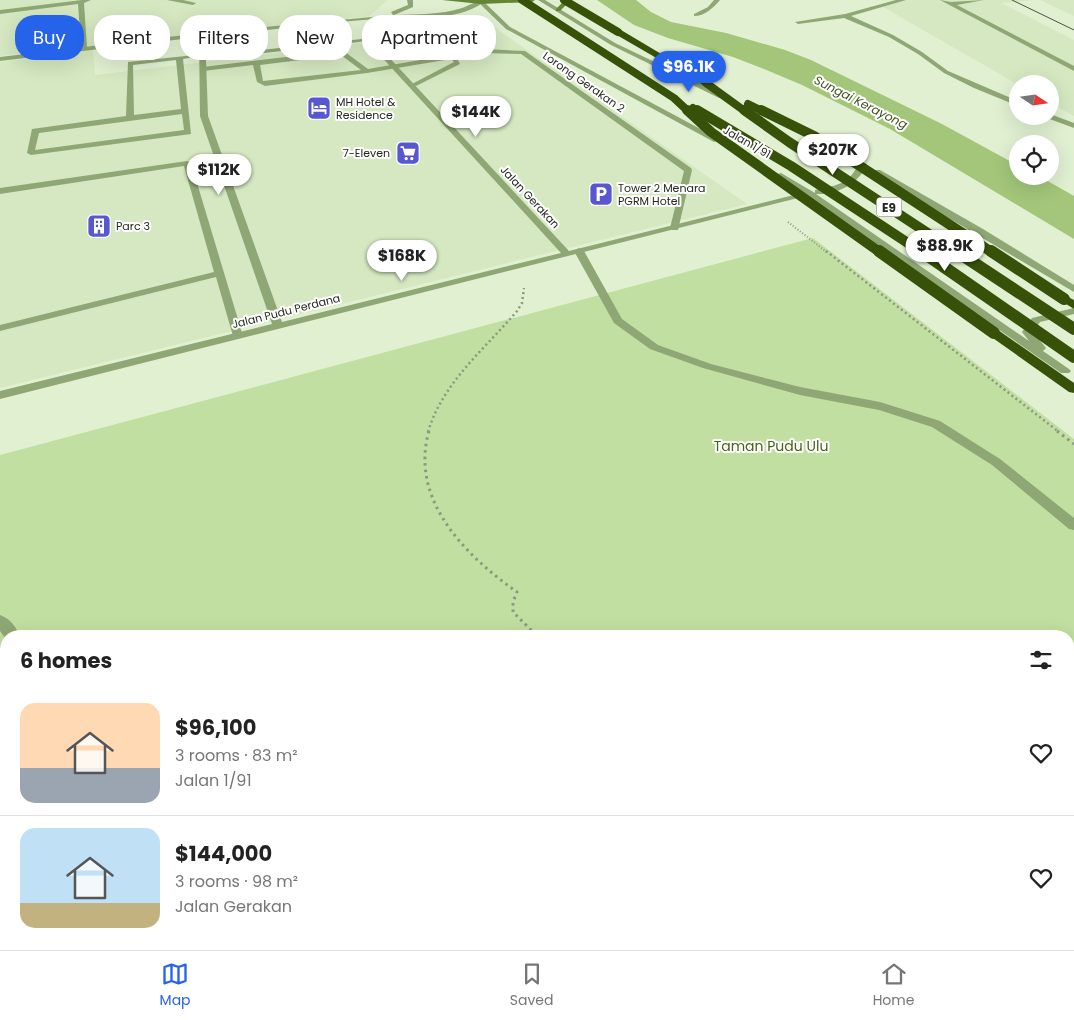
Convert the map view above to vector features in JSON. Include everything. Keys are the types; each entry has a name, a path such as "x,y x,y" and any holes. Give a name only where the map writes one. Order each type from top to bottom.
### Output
{"highway":[{"name":"E9","path":"522,0 674,98 752,141 855,208 1074,357"},
{"name":"E9","path":"564,0 706,83 814,136 1074,305"},
{"name":"E9","path":"706,83 789,142 1074,329"},
{"name":"E9","path":"674,98 710,132 1074,389"}],"main road":[{"path":"445,0 532,0"},
{"path":"558,10 568,0"}],"street":[{"path":"0,12 88,0"},
{"path":"170,0 193,3"},
{"path":"392,15 411,6 410,0"},
{"path":"541,0 613,44 863,164 980,231 1074,289"},
{"path":"696,15 710,8 717,0"},
{"path":"798,22 845,16 902,0"},
{"path":"943,0 1074,69"},
{"path":"950,4 980,0"},
{"path":"438,15 465,9 482,1"},
{"name":"Jalan 1/91","path":"482,1 499,21 508,28 690,124 810,194 1069,375"},
{"path":"81,2 82,15"},
{"path":"845,16 891,36 920,53 946,72 1009,100"},
{"path":"268,30 362,22"},
{"name":"Jalan Gerakan","path":"268,48 370,35 412,86 573,253 618,321 654,347 707,366 800,391 880,406 936,424 996,462 1074,525"},
{"path":"84,48 180,37"},
{"name":"Lorong Gerakan 2","path":"496,51 523,52 688,170 675,228"},
{"path":"202,69 343,53 367,71"},
{"path":"0,59 15,57"},
{"path":"130,118 130,63 179,57 188,132 31,153 35,131 185,111"},
{"path":"202,60 204,116 278,326"},
{"name":"Lorong Gerakan 2","path":"256,62 260,82 265,84 395,67 432,60"},
{"path":"412,86 458,63 456,60"},
{"path":"1059,120 1074,126"},
{"path":"0,191 187,163 238,336"},
{"name":"Jalan Pudu Perdana","path":"0,395 849,184 860,176 863,164"},
{"path":"0,328 220,273"},
{"path":"1069,375 1027,332 1036,320 1074,312"},
{"path":"0,621 9,630"}],"path":[{"path":"766,205 1074,444"},
{"path":"520,266 526,282 521,306 450,385 427,433 424,457 427,483 442,520 470,557 492,577 516,592 513,612 531,630"}],"shaded area":[{"path":"0,0 388,0 370,15 352,18 352,15 278,15 278,26 268,27 268,15 180,15 180,36 170,38 170,15 94,15 94,46 84,47 84,15 15,15 15,54 0,56"},
{"path":"893,0 1034,0 1001,3 1074,40 1074,116 1059,108 1059,75 1009,75 1009,79 883,7"},
{"path":"1040,0 1074,0 1074,16"},
{"path":"496,28 747,204 0,388 0,62 16,60 84,60 84,51 93,50 95,75 220,60 268,60 268,54 278,53 278,60 352,60 352,44 362,43 362,60 496,60"}],"green space":[{"name":"Taman Pudu Ulu","path":"813,238 1074,439 1074,630 0,630 0,455"}],"water":[{"name":"Sungai Kerayong","path":"597,0 636,0 651,12 671,22 726,33 785,50 811,60 942,124 1009,161 1009,185 1055,185 1074,196 1074,239 890,129 802,85 733,57 668,38 634,25"}],"tram line":[{"path":"1012,0 1074,30"}],"place":[{"name":"MH Hotel & Residence","path":"319,108"},
{"name":"7-Eleven","path":"408,153"},
{"name":"Tower 2 Menara PGRM Hotel","path":"601,194"},
{"name":"Parc 3","path":"99,226"}]}
